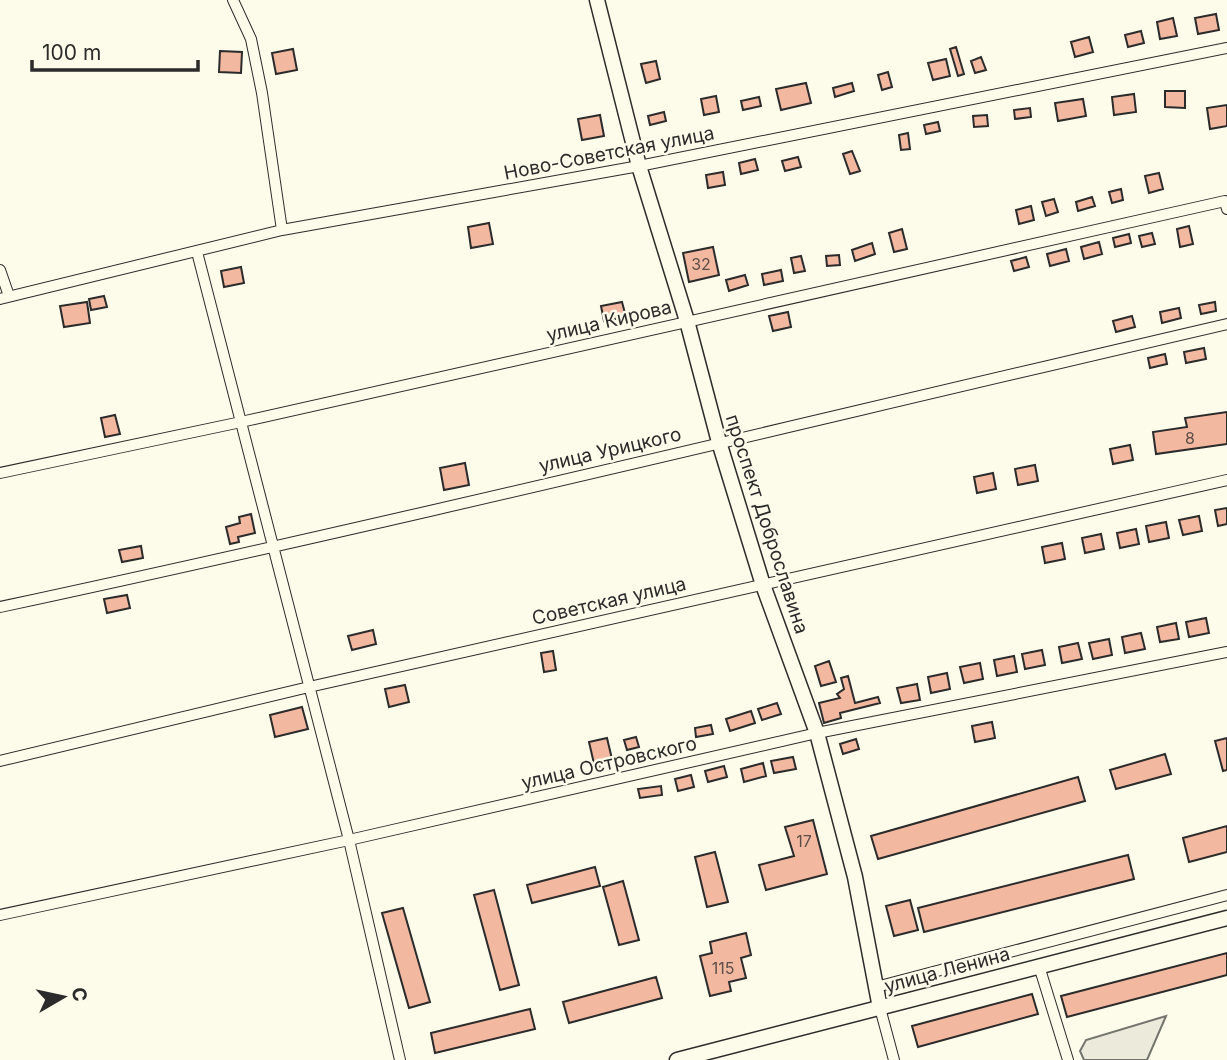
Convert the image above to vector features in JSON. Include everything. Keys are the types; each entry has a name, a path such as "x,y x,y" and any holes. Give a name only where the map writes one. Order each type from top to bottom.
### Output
{"street":[{"path":"233,0 251,39 262,93 282,230"},
{"name":"проспект Доброславина","path":"597,0 639,166 687,321 719,442 763,585 817,733 855,877 880,1008 894,1060"},
{"name":"Ново-Советская улица","path":"5,298 282,230 639,166 1227,48"},
{"name":"улица Кирова","path":"0,473 1226,205"},
{"path":"197,252 349,840 400,1060"},
{"path":"0,270 5,298"},
{"name":"улица Урицкого","path":"0,607 274,548 1227,324"},
{"name":"Советская улица","path":"0,761 309,687 1227,480"},
{"name":"улица Островского","path":"0,915 349,840 817,733 1227,652"},
{"path":"876,986 1227,895"},
{"name":"улица Ленина","path":"677,1060 1227,918"},
{"path":"1039,966 1068,1060"}],"shaded area":[{"path":"1166,1016 1147,1060 1084,1060 1080,1051 1086,1040"}],"building":[{"path":"1216,14 1219,30 1198,34 1195,18"},
{"path":"1173,18 1177,36 1160,39 1157,22"},
{"path":"1141,31 1144,43 1128,47 1125,35"},
{"path":"1089,37 1093,52 1075,57 1071,42"},
{"path":"956,47 964,74 958,76 950,49"},
{"path":"293,49 297,70 276,74 272,53"},
{"path":"220,51 242,52 241,73 219,72"},
{"path":"981,57 986,70 975,73 971,61"},
{"path":"946,59 950,76 933,80 928,63"},
{"path":"656,61 660,79 646,83 641,64"},
{"path":"888,72 892,87 882,90 878,75"},
{"path":"806,83 811,103 781,110 776,89"},
{"path":"852,83 854,91 835,97 833,88"},
{"path":"1165,91 1185,91 1185,108 1165,107"},
{"path":"1134,94 1136,112 1114,115 1112,97"},
{"path":"716,96 719,112 704,115 701,99"},
{"path":"759,97 761,106 743,110 741,101"},
{"path":"1083,99 1086,116 1058,121 1055,103"},
{"path":"1227,105 1227,126 1210,129 1207,108"},
{"path":"1030,108 1031,117 1015,119 1014,110"},
{"path":"664,112 666,121 650,125 648,116"},
{"path":"600,115 604,136 582,140 578,119"},
{"path":"987,115 988,126 974,127 973,116"},
{"path":"938,122 940,131 926,134 924,125"},
{"path":"908,133 910,149 901,150 899,135"},
{"path":"852,151 860,171 850,174 843,154"},
{"path":"798,157 801,167 785,171 782,161"},
{"path":"755,159 758,170 741,174 739,163"},
{"path":"723,172 725,185 708,188 706,175"},
{"path":"1159,173 1163,189 1149,193 1145,176"},
{"path":"1121,189 1123,200 1112,203 1109,192"},
{"path":"1092,197 1095,206 1078,211 1076,202"},
{"path":"1054,199 1058,212 1046,216 1042,202"},
{"path":"1031,206 1034,220 1019,224 1016,210"},
{"path":"489,223 493,244 471,248 468,227"},
{"path":"1189,226 1193,244 1180,247 1177,229"},
{"path":"902,229 907,249 894,252 889,233"},
{"path":"1152,233 1155,244 1142,247 1139,236"},
{"path":"1129,234 1131,243 1115,247 1113,238"},
{"path":"1099,242 1102,254 1084,259 1081,247"},
{"path":"872,243 875,254 855,261 852,250"},
{"path":"713,247 719,275 689,282 683,253"},
{"path":"1066,249 1069,261 1050,266 1047,254"},
{"path":"839,255 840,265 827,266 826,256"},
{"path":"801,256 805,271 794,273 791,258"},
{"path":"1026,257 1029,267 1014,271 1011,261"},
{"path":"241,267 244,283 224,287 221,271"},
{"path":"781,270 783,281 764,285 762,274"},
{"path":"745,275 748,285 729,291 726,280"},
{"path":"104,296 107,307 91,310 89,299"},
{"path":"87,302 90,323 64,327 60,306"},
{"path":"622,302 626,317 604,321 601,306"},
{"path":"1215,302 1216,311 1201,314 1199,305"},
{"path":"1179,308 1181,318 1162,323 1160,312"},
{"path":"788,312 791,327 773,331 769,316"},
{"path":"1132,316 1135,327 1116,332 1113,321"},
{"path":"1204,348 1206,359 1186,363 1184,352"},
{"path":"1165,354 1167,364 1150,368 1148,358"},
{"path":"1227,412 1227,444 1156,454 1153,432 1187,427 1185,418"},
{"path":"115,415 120,434 105,437 101,418"},
{"path":"1130,445 1133,460 1113,464 1110,449"},
{"path":"465,463 469,485 444,490 440,468"},
{"path":"1035,465 1038,481 1018,485 1015,469"},
{"path":"993,473 996,489 977,493 974,477"},
{"path":"1227,508 1227,524 1218,526 1215,510"},
{"path":"251,514 255,533 238,537 239,542 230,544 226,527 240,523 239,517"},
{"path":"1199,516 1202,531 1183,535 1179,520"},
{"path":"1166,522 1169,538 1149,542 1146,526"},
{"path":"1136,529 1139,544 1120,548 1117,533"},
{"path":"1101,534 1104,549 1085,553 1082,538"},
{"path":"1062,543 1065,559 1045,563 1042,547"},
{"path":"141,546 143,558 122,562 119,550"},
{"path":"127,595 130,608 107,613 104,599"},
{"path":"1206,618 1209,633 1189,637 1186,622"},
{"path":"1176,623 1179,639 1160,642 1157,627"},
{"path":"373,630 376,644 352,650 348,636"},
{"path":"1141,633 1145,649 1125,653 1122,637"},
{"path":"1109,639 1112,655 1093,659 1089,643"},
{"path":"1078,643 1082,659 1062,663 1059,647"},
{"path":"1042,650 1045,665 1025,669 1022,654"},
{"path":"553,651 556,670 544,672 541,653"},
{"path":"1014,656 1017,672 997,676 994,660"},
{"path":"829,661 836,682 821,686 815,666"},
{"path":"980,663 983,679 964,683 960,667"},
{"path":"947,673 950,689 931,693 928,677"},
{"path":"848,676 855,703 878,697 880,703 840,713 841,718 824,723 819,703 840,698 837,694 844,689 841,678"},
{"path":"917,684 920,700 901,703 897,688"},
{"path":"405,685 409,702 389,707 385,689"},
{"path":"777,703 781,714 762,720 758,709"},
{"path":"302,707 308,729 275,737 270,715"},
{"path":"751,711 755,723 730,731 726,719"},
{"path":"992,722 995,738 975,742 972,726"},
{"path":"711,725 713,734 696,737 695,728"},
{"path":"636,737 639,747 627,750 624,740"},
{"path":"607,738 612,759 600,762 601,767 595,768 589,742"},
{"path":"1227,738 1227,770 1223,771 1215,741"},
{"path":"856,739 859,749 843,754 840,744"},
{"path":"1165,754 1171,774 1116,789 1110,770"},
{"path":"793,757 796,769 774,773 771,761"},
{"path":"763,763 766,776 744,782 741,769"},
{"path":"724,766 727,777 708,782 705,771"},
{"path":"691,775 694,787 678,791 675,779"},
{"path":"1078,777 1085,801 878,859 871,836"},
{"path":"661,786 662,795 640,798 638,789"},
{"path":"813,820 827,874 766,890 759,865 794,856 785,827"},
{"path":"1227,826 1227,852 1189,862 1183,838"},
{"path":"715,852 728,902 707,907 695,857"},
{"path":"1128,855 1134,879 924,932 918,908"},
{"path":"595,867 600,886 532,903 527,885"},
{"path":"623,881 639,940 619,945 603,887"},
{"path":"494,890 519,985 500,990 474,895"},
{"path":"910,900 918,930 894,936 886,906"},
{"path":"403,908 430,1002 409,1008 382,913"},
{"path":"746,933 751,955 741,958 746,978 729,982 731,991 710,996 700,956 712,953 710,942"},
{"path":"1227,953 1227,975 1067,1017 1061,996"},
{"path":"656,977 662,998 569,1023 563,1002"},
{"path":"1032,994 1038,1014 918,1047 912,1026"},
{"path":"530,1009 535,1029 435,1053 431,1033"}]}
